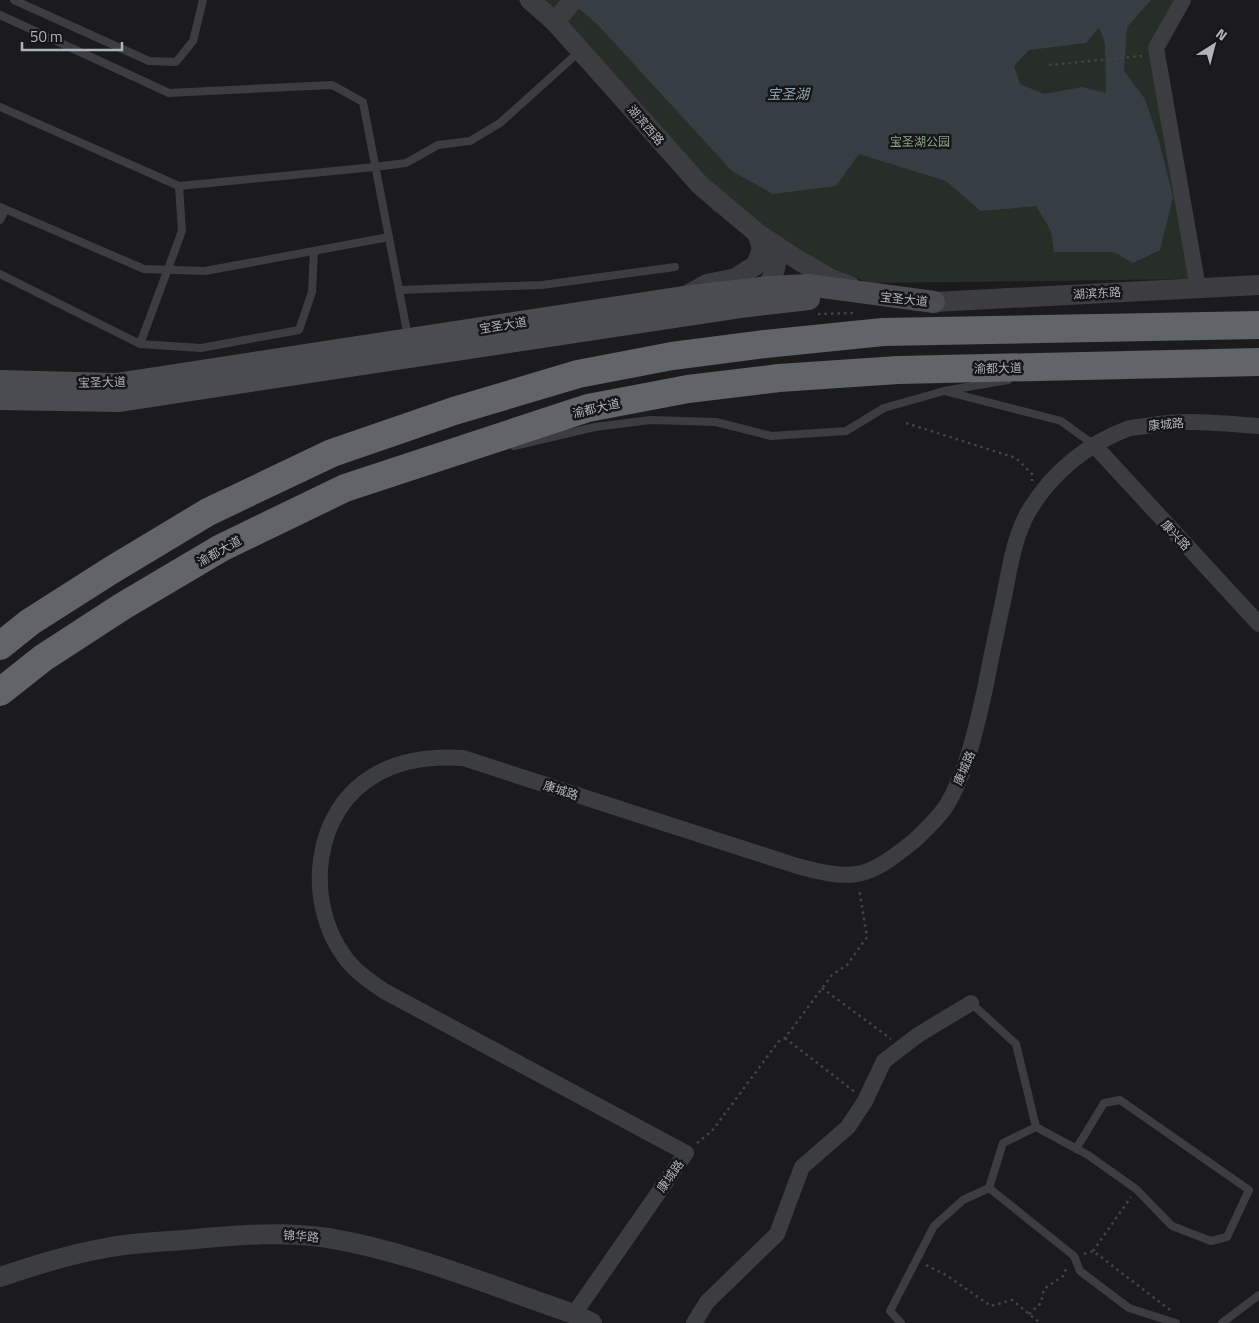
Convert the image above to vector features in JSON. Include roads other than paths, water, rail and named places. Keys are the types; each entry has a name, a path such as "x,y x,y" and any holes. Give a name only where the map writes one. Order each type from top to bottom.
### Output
{"highway":[{"path":"1087,328 1259,313"},
{"path":"0,646 30,622 208,512 332,453 454,411 578,374 672,356 883,332 1259,325"},
{"name":"渝都大道","path":"0,692 43,658 123,606 221,548 345,488 588,408 688,389 779,378 898,370 1259,362"},
{"path":"1196,364 1259,369"}],"main road":[{"name":"宝圣大道","path":"0,381 116,384 683,297 766,288 808,286 934,302"},
{"name":"宝圣大道","path":"0,399 118,401 810,298 876,304 934,302"}],"street":[{"path":"530,0 565,10"},
{"path":"1183,0 1156,48 1198,288"},
{"name":"湖滨西路","path":"565,10 581,50 700,185 765,238 830,279 875,295"},
{"path":"740,307 761,294 773,276 777,256 765,238"},
{"path":"683,297 707,284 736,278 756,265 765,238"},
{"name":"湖滨东路","path":"934,302 1259,284"},
{"name":"康城路","path":"571,1319 686,1153 384,991 362,975 344,957 331,934 323,909 320,886 322,846 341,806 356,788 374,775 394,766 416,760 440,757 463,758 797,866 828,873 857,874 901,852 925,830 947,805 973,745 1009,570 1018,537 1029,510 1046,486 1067,464 1094,446 1128,429 1167,422 1210,422 1259,426"},
{"name":"康兴路","path":"1094,446 1259,624"},
{"path":"694,1323 707,1302 777,1234 802,1167 848,1127 866,1101 884,1061 918,1035 971,1003"},
{"name":"锦华路","path":"0,1276 56,1259 108,1248 242,1235 282,1234 327,1238 418,1260 571,1319 592,1323"}],"lane":[{"path":"14,0 150,61 176,62 194,41 203,0"},
{"path":"0,15 170,93 332,85 363,102 408,339"},
{"path":"0,107 180,186 375,167 406,162 438,145 470,142 500,123 581,50"},
{"path":"140,344 182,231 180,186"},
{"path":"0,220 3,208 144,269 205,271 389,237"},
{"path":"0,274 140,344 201,348 299,330 312,292 314,251"},
{"path":"399,290 542,285 675,266"},
{"path":"1035,375 1089,366"},
{"path":"506,448 595,427 650,420 716,422 772,436 846,431 884,408 944,391 1017,378"},
{"path":"944,391 1061,421 1094,446"},
{"path":"433,458 478,453"},
{"path":"971,1003 1016,1044 1036,1127 1076,1149 1136,1189 1172,1226 1211,1241 1227,1237 1249,1190 1120,1100 1104,1103 1076,1149"},
{"path":"901,1323 890,1311 934,1226 963,1200 989,1188 1003,1143 1036,1127"},
{"path":"989,1188 1074,1256 1080,1272 1129,1308 1176,1323"},
{"path":"1222,1323 1259,1295"}],"water":[{"name":"宝圣湖","path":"569,0 1151,0 1127,27 1124,71 1145,99 1159,141 1173,197 1160,250 1133,263 1114,252 1054,252 1051,231 1036,206 981,211 946,181 859,154 836,186 773,194 732,171 598,25","holes":["1099,27 1105,43 1106,93 1082,87 1044,94 1020,84 1014,66 1029,50 1086,43"]}],"park label":[{"name":"宝圣湖公园","path":"920,141"}]}
